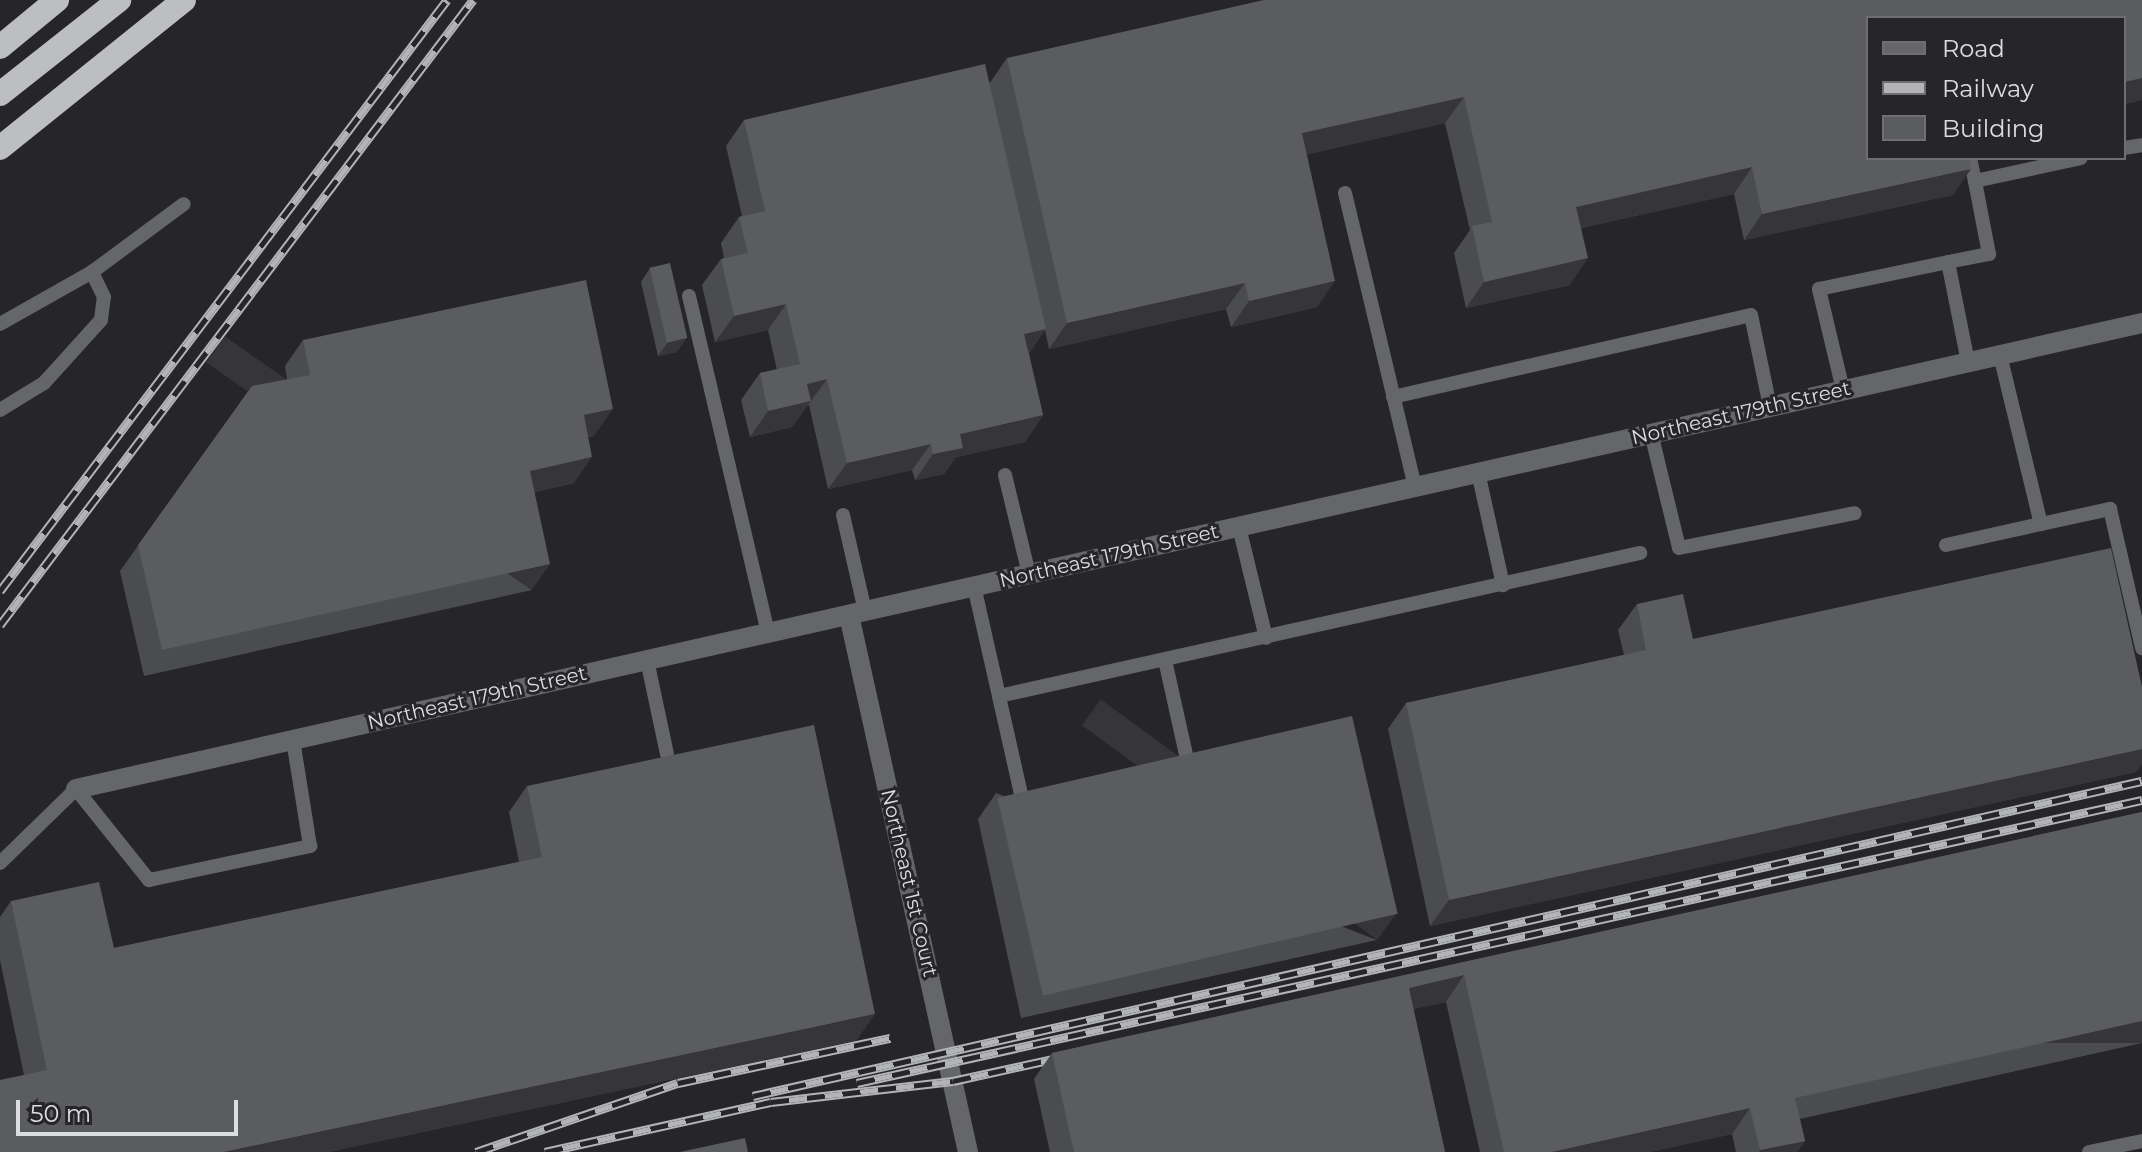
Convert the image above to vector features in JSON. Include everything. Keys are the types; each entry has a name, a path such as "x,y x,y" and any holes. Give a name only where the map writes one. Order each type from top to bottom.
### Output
{"highway":[{"path":"0,47 57,0"},
{"path":"0,94 119,0"},
{"path":"0,148 184,0"}],"street":[{"name":"Northeast 179th Street","path":"76,789 2142,323"},
{"name":"Northeast 1st Court","path":"857,613 968,1152"}],"lane":[{"path":"1843,390 1819,289 1989,254 1970,160"},
{"path":"1975,181 2072,160"},
{"path":"1345,193 1415,487"},
{"path":"0,324 92,272 184,204"},
{"path":"1948,262 1968,362"},
{"path":"0,410 44,383 101,320 104,297 92,272"},
{"path":"689,296 768,633"},
{"path":"1393,397 1751,315 1770,407"},
{"path":"2000,355 2041,524"},
{"path":"1651,433 1679,548 1855,513"},
{"path":"1478,472 1503,585"},
{"path":"1005,475 1029,574"},
{"path":"1946,545 2110,509 2135,582 2142,648"},
{"path":"843,515 857,613"},
{"path":"1239,527 1266,638"},
{"path":"999,696 1640,553"},
{"path":"974,586 1021,794"},
{"path":"647,660 667,754"},
{"path":"1165,660 1187,759"},
{"path":"0,863 76,789 149,880 310,846 293,740"},
{"path":"2089,1152 2142,1141"}],"building":[{"path":"1264,0 2142,0 2142,78 2126,82 2126,16 1866,16 1866,160 1969,160 1971,169 1762,214 1752,167 1576,207 1588,258 1484,282 1472,226 1492,222 1464,97 1302,133 1335,281 1249,301 1245,283 1067,323 1007,58"},
{"path":"985,64 1046,329 1024,334 1043,415 960,434 963,448 933,454 931,444 847,463 827,379 807,384 811,401 768,411 760,373 800,364 786,304 734,316 721,259 748,253 739,217 765,211 744,120"},
{"path":"670,263 687,338 667,343 650,268"},
{"path":"586,280 613,409 584,415 592,457 530,471 550,564 162,650 138,545 252,386 310,375 303,340"},
{"path":"2111,548 2142,687 2142,749 1449,900 1406,703 1646,650 1637,604 1683,594 1693,639"},
{"path":"1352,716 1398,914 1043,996 997,798"},
{"path":"814,725 875,1014 223,1152 0,1152 0,1080 47,1070 11,901 99,882 114,948 542,857 527,786"},
{"path":"2142,812 2142,1021 1795,1098 1805,1141 1760,1150 1750,1108 1551,1152 1504,1152 1464,975 1409,988 1445,1152 1074,1152 1052,1053"},
{"path":"745,1138 748,1152 680,1152"}],"railway":[{"path":"0,591 447,0"},
{"path":"0,625 473,0"},
{"path":"753,1096 2142,781"},
{"path":"857,1083 2142,800"},
{"path":"476,1152 678,1083 890,1038"},
{"path":"545,1152 771,1102 953,1081 1067,1056"}]}
